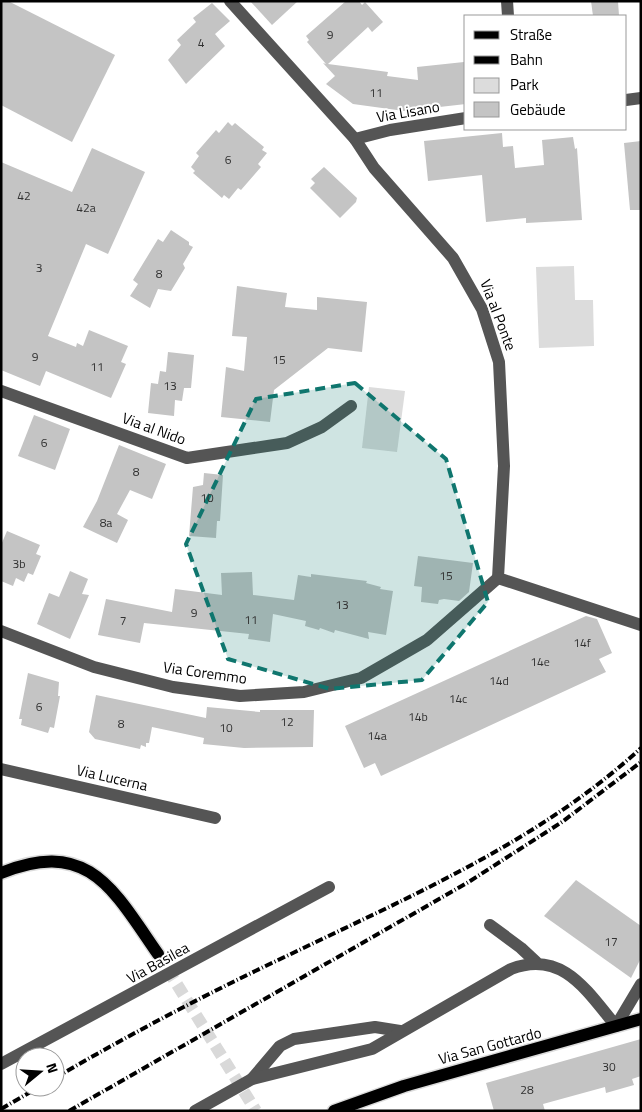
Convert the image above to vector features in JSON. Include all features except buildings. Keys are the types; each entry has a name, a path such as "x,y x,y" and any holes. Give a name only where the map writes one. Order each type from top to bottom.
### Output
{"main road":[{"path":"1,873 23,864 47,860 64,862 87,870 103,881 119,898 158,954"},
{"name":"Via San Gottardo","path":"334,1111 404,1086 641,1019"}],"street":[{"name":"Via al Ponte","path":"230,1 356,139 374,168 453,258 469,282 492,335 499,362 504,466 498,578"},
{"path":"506,1 508,15"},
{"path":"627,100 641,98"},
{"name":"Via Lisano","path":"356,139 390,130 464,118"},
{"name":"Via al Nido","path":"1,391 187,458 287,443 322,427 351,406"},
{"path":"498,578 641,625"},
{"name":"Via Coremmo","path":"1,630 94,667 173,687 240,696 304,692 361,678 427,640 498,578"},
{"name":"Via Lucerna","path":"1,769 216,818"},
{"name":"Via Basilea","path":"1,1064 128,998 329,887"},
{"path":"490,925 521,948 536,962 555,967 576,979 616,1026 641,984"},
{"path":"195,1111 252,1079 372,1049 400,1031 511,969 536,962"},
{"path":"252,1079 280,1046 294,1039 375,1027 400,1031"}],"highlighted area":[{"path":"355,383 446,459 488,602 422,680 330,689 228,659 186,544 256,399"}],"green space":[{"path":"574,266 575,300 593,300 594,346 539,348 536,267"},
{"path":"369,387 405,391 397,452 362,448"}],"tunnel":[{"path":"158,954 256,1111"}],"railway":[{"path":"65,1072 202,997 429,887 519,838 561,811 602,781 641,748"},
{"path":"69,1111 467,883 562,822 641,762"},
{"path":"1,1109 22,1097"}]}
